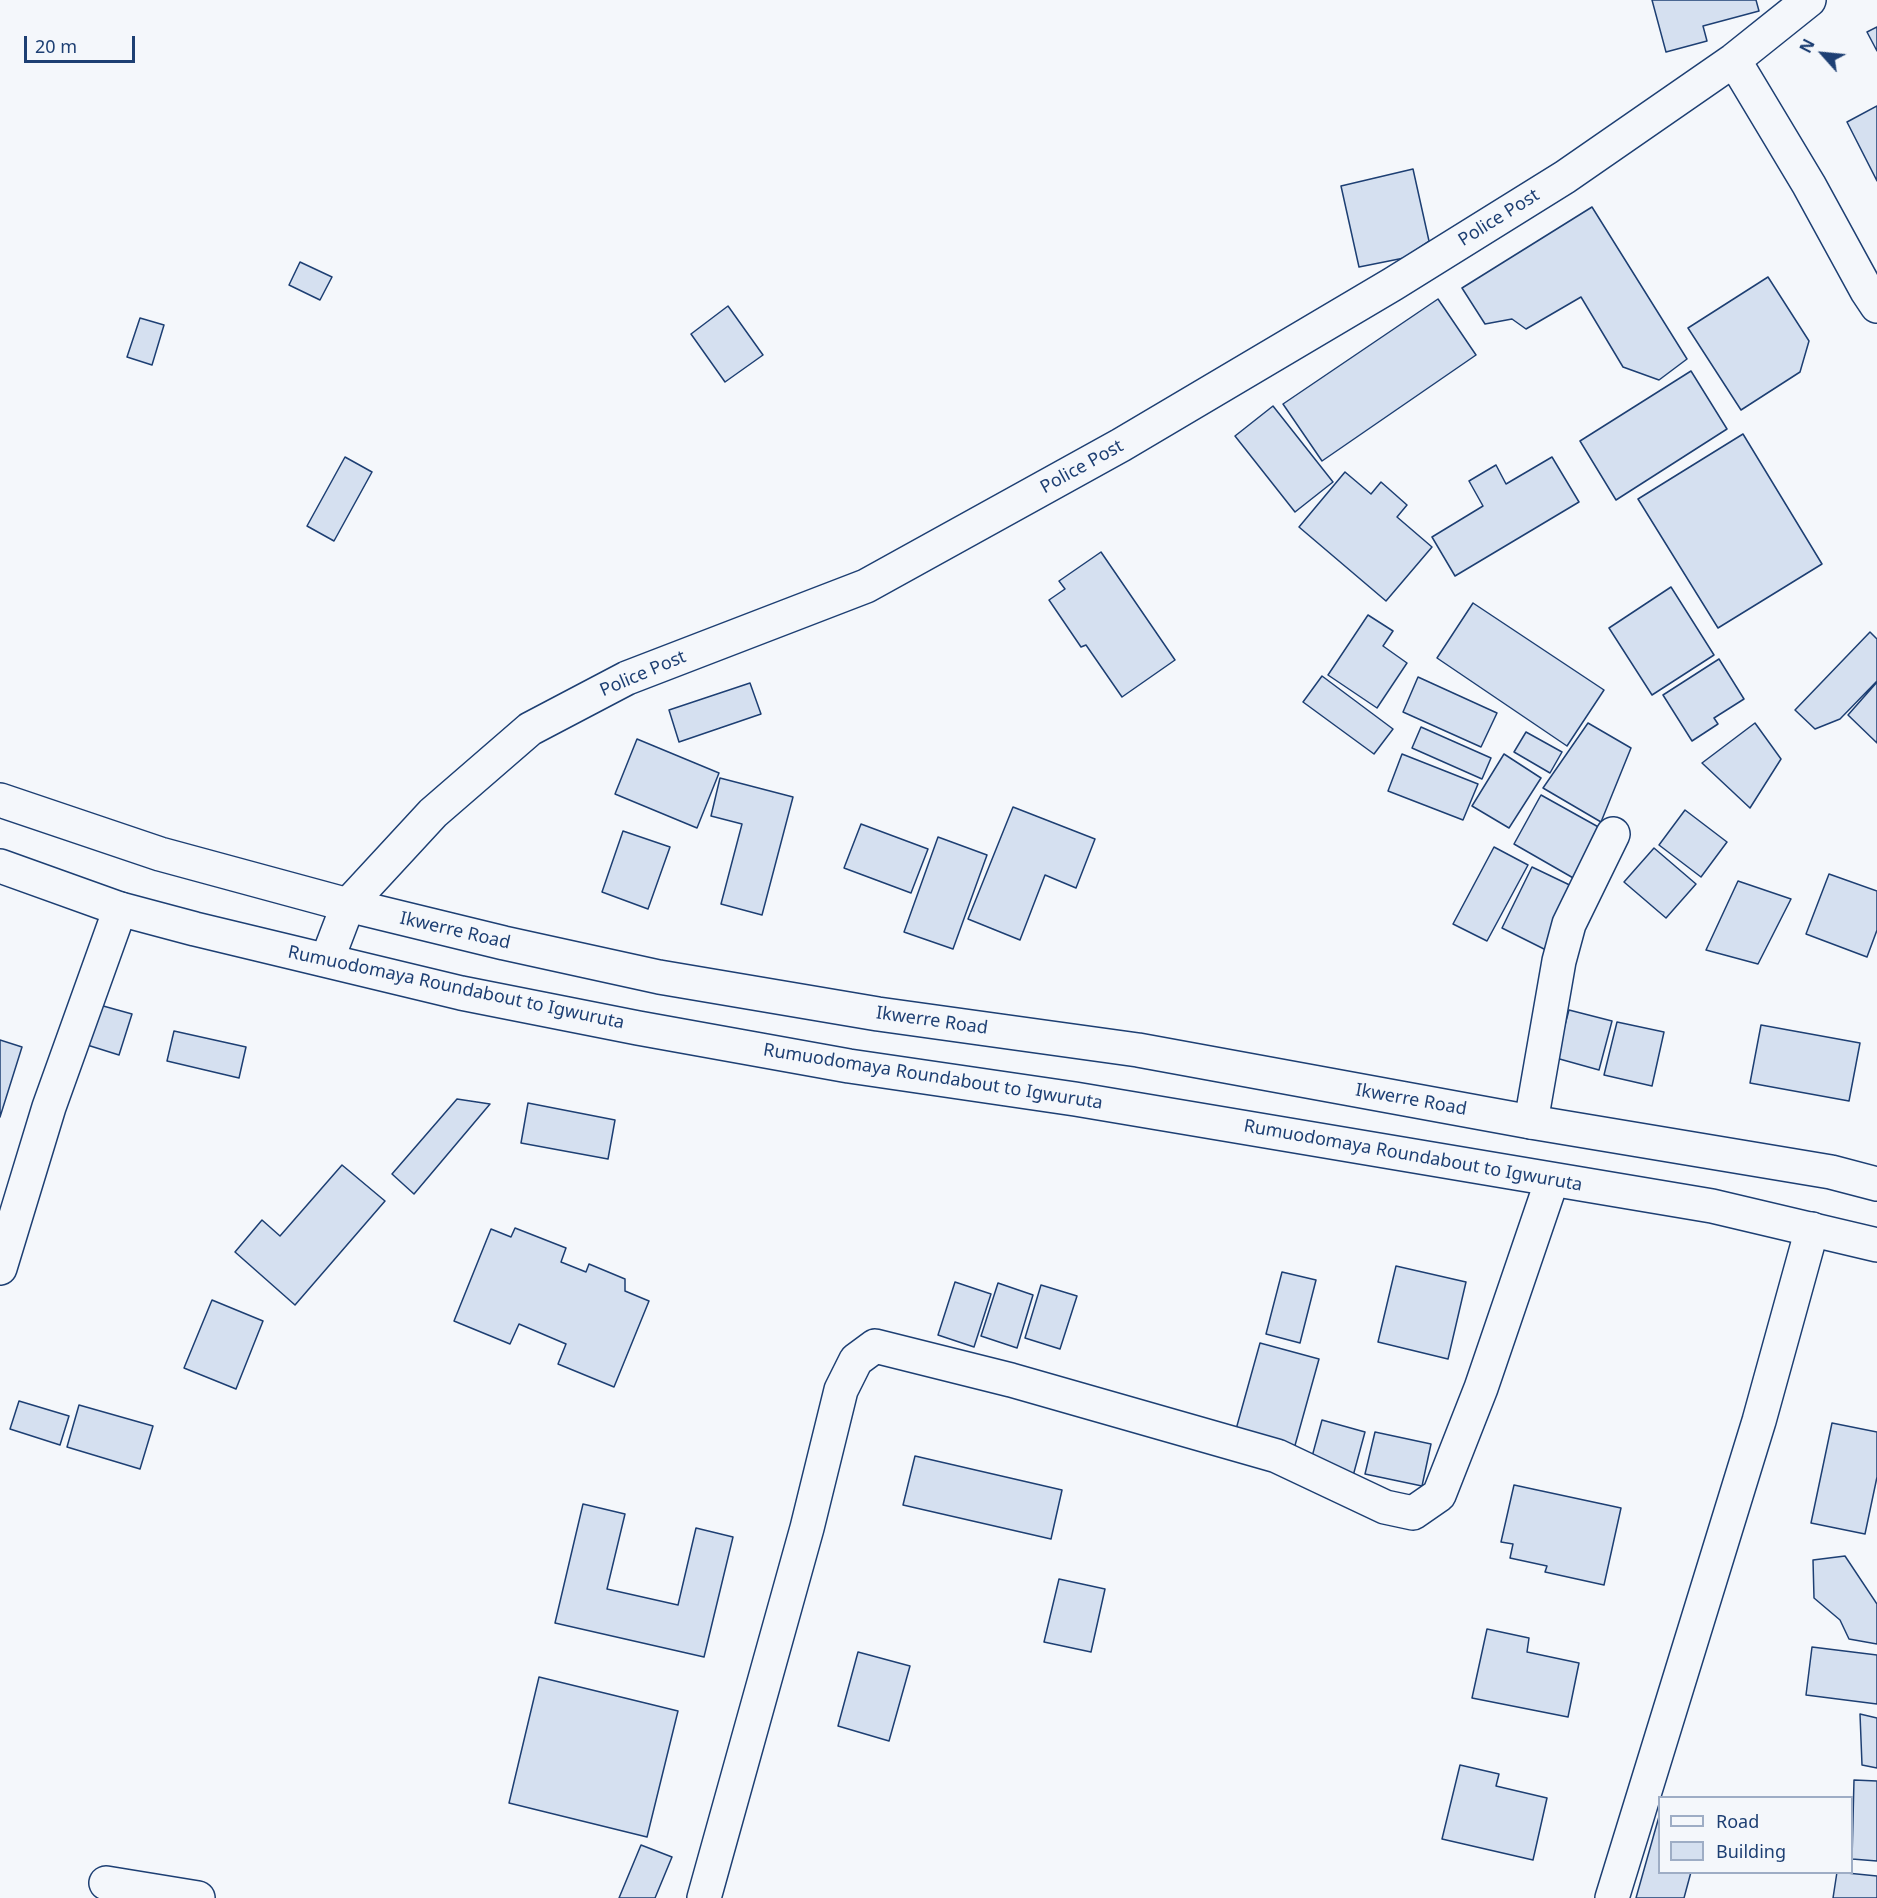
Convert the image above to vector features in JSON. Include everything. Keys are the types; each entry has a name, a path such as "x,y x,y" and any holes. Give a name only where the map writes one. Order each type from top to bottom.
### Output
{"street":[{"name":"Police Post","path":"348,905 433,813 530,729 627,678 866,586 1121,445 1393,284 1565,177 1734,60 1809,0"},
{"path":"1734,60 1873,294"},
{"name":"Ikwerre Road","path":"0,800 160,854 348,905 504,943 659,977 878,1014 1138,1050 1531,1122 1831,1172 1877,1184"},
{"path":"1531,1122 1559,961 1569,924 1613,834"},
{"name":"Rumuodomaya Roundabout to Igwuruta","path":"0,866 120,909 461,993 849,1066 1121,1107 1712,1206 1877,1245"},
{"path":"327,960 348,905"},
{"path":"0,1268 49,1107 120,909"},
{"path":"704,1898 804,1539 841,1390 856,1360 875,1346 1011,1380 1277,1456 1384,1507 1413,1514 1439,1495 1481,1388 1552,1180"},
{"path":"1612,1898 1759,1421 1812,1230"},
{"path":"106,1883 198,1898"}],"building":[{"path":"1652,0 1756,0 1759,11 1703,26 1707,41 1666,52"},
{"path":"1877,27 1877,51 1867,32"},
{"path":"1877,106 1877,181 1847,122"},
{"path":"1413,169 1429,241 1404,258 1359,267 1341,186"},
{"path":"1592,207 1687,359 1659,380 1623,367 1581,297 1526,329 1512,319 1485,324 1462,288"},
{"path":"300,262 332,277 320,300 289,285"},
{"path":"1768,277 1809,341 1800,372 1741,410 1688,328"},
{"path":"1438,299 1476,355 1322,461 1283,404"},
{"path":"728,306 763,355 725,382 691,334"},
{"path":"140,318 164,325 152,365 127,357"},
{"path":"1691,371 1727,429 1616,500 1580,441"},
{"path":"1273,406 1333,482 1295,512 1235,436"},
{"path":"1743,434 1822,564 1718,628 1638,499"},
{"path":"345,457 372,472 334,541 307,526"},
{"path":"1552,457 1579,502 1455,576 1432,537 1483,506 1469,481 1496,465 1506,484"},
{"path":"1345,472 1371,494 1381,482 1407,505 1397,517 1432,547 1386,601 1299,527"},
{"path":"1101,552 1175,660 1122,697 1086,645 1081,647 1049,600 1065,589 1059,581"},
{"path":"1671,587 1714,655 1652,695 1609,628"},
{"path":"1473,603 1604,690 1567,746 1437,658"},
{"path":"1368,615 1393,631 1383,646 1407,663 1377,708 1328,675"},
{"path":"1870,632 1877,639 1877,681 1840,719 1815,729 1795,710"},
{"path":"1719,659 1744,699 1714,718 1718,724 1692,741 1663,695"},
{"path":"1322,676 1393,729 1374,754 1303,702"},
{"path":"1418,677 1497,713 1481,747 1403,712"},
{"path":"1877,682 1877,743 1848,715"},
{"path":"750,683 761,714 679,742 669,710"},
{"path":"1588,723 1631,748 1601,822 1543,788"},
{"path":"1755,723 1781,759 1750,808 1702,763"},
{"path":"1421,727 1491,758 1482,779 1412,748"},
{"path":"1526,732 1562,752 1550,773 1514,752"},
{"path":"637,739 719,773 697,828 615,794"},
{"path":"1402,754 1478,784 1463,820 1388,791"},
{"path":"1504,754 1541,778 1509,828 1472,806"},
{"path":"720,778 793,797 762,915 721,904 742,824 711,816"},
{"path":"1541,795 1602,829 1575,879 1514,844"},
{"path":"1013,807 1095,839 1076,888 1045,875 1020,940 968,919"},
{"path":"1685,810 1727,842 1701,877 1659,845"},
{"path":"861,824 928,849 911,893 844,868"},
{"path":"623,831 670,847 648,909 602,892"},
{"path":"938,837 987,855 953,949 904,932"},
{"path":"1494,847 1528,865 1487,941 1453,924"},
{"path":"1654,848 1696,884 1666,918 1624,882"},
{"path":"1532,867 1578,889 1548,951 1502,928"},
{"path":"1829,874 1877,891 1877,930 1867,957 1806,934"},
{"path":"1738,881 1791,899 1758,964 1706,950"},
{"path":"96,1004 132,1014 119,1055 84,1044"},
{"path":"1569,1010 1612,1021 1599,1070 1556,1058"},
{"path":"1617,1022 1664,1032 1652,1086 1604,1075"},
{"path":"1761,1025 1860,1043 1849,1101 1750,1083"},
{"path":"174,1031 246,1047 239,1078 167,1061"},
{"path":"0,1040 22,1047 0,1117"},
{"path":"457,1099 490,1104 414,1194 392,1174"},
{"path":"528,1103 615,1120 608,1159 521,1143"},
{"path":"342,1165 385,1201 295,1305 235,1252 262,1220 280,1236"},
{"path":"515,1228 566,1248 561,1262 586,1272 589,1264 625,1279 625,1291 649,1301 614,1387 558,1364 566,1344 519,1324 510,1344 454,1321 491,1229 511,1237"},
{"path":"1396,1266 1466,1282 1448,1359 1378,1342"},
{"path":"1282,1272 1316,1280 1300,1343 1266,1334"},
{"path":"955,1282 991,1294 974,1347 938,1335"},
{"path":"998,1283 1033,1295 1017,1348 981,1336"},
{"path":"1041,1285 1077,1296 1060,1349 1025,1338"},
{"path":"212,1300 263,1321 236,1389 184,1368"},
{"path":"1260,1343 1319,1359 1294,1449 1235,1433"},
{"path":"19,1401 69,1416 60,1445 10,1429"},
{"path":"79,1405 153,1426 140,1469 67,1447"},
{"path":"1322,1420 1365,1432 1353,1476 1310,1464"},
{"path":"1832,1423 1877,1432 1877,1477 1865,1534 1811,1523"},
{"path":"1375,1432 1431,1444 1422,1486 1365,1474"},
{"path":"915,1456 1062,1490 1051,1539 903,1505"},
{"path":"1514,1485 1621,1508 1604,1585 1545,1572 1547,1566 1510,1558 1513,1544 1501,1542"},
{"path":"583,1504 625,1514 607,1589 678,1605 696,1528 733,1537 704,1657 555,1623"},
{"path":"1845,1556 1877,1604 1877,1644 1849,1639 1840,1620 1814,1598 1813,1560"},
{"path":"1059,1579 1105,1589 1091,1652 1044,1642"},
{"path":"1487,1629 1529,1638 1527,1652 1579,1663 1568,1717 1472,1698"},
{"path":"1812,1647 1877,1655 1877,1704 1806,1695"},
{"path":"858,1652 910,1666 889,1741 838,1726"},
{"path":"539,1677 678,1711 647,1837 509,1803"},
{"path":"1860,1714 1877,1718 1877,1768 1862,1765"},
{"path":"1460,1765 1499,1774 1496,1786 1547,1798 1533,1860 1442,1839"},
{"path":"1854,1780 1877,1781 1877,1861 1853,1859"},
{"path":"1658,1820 1658,1874 1690,1874 1684,1898 1636,1898"},
{"path":"641,1845 672,1857 655,1898 619,1898"},
{"path":"1837,1874 1877,1876 1877,1898 1833,1898"}]}
